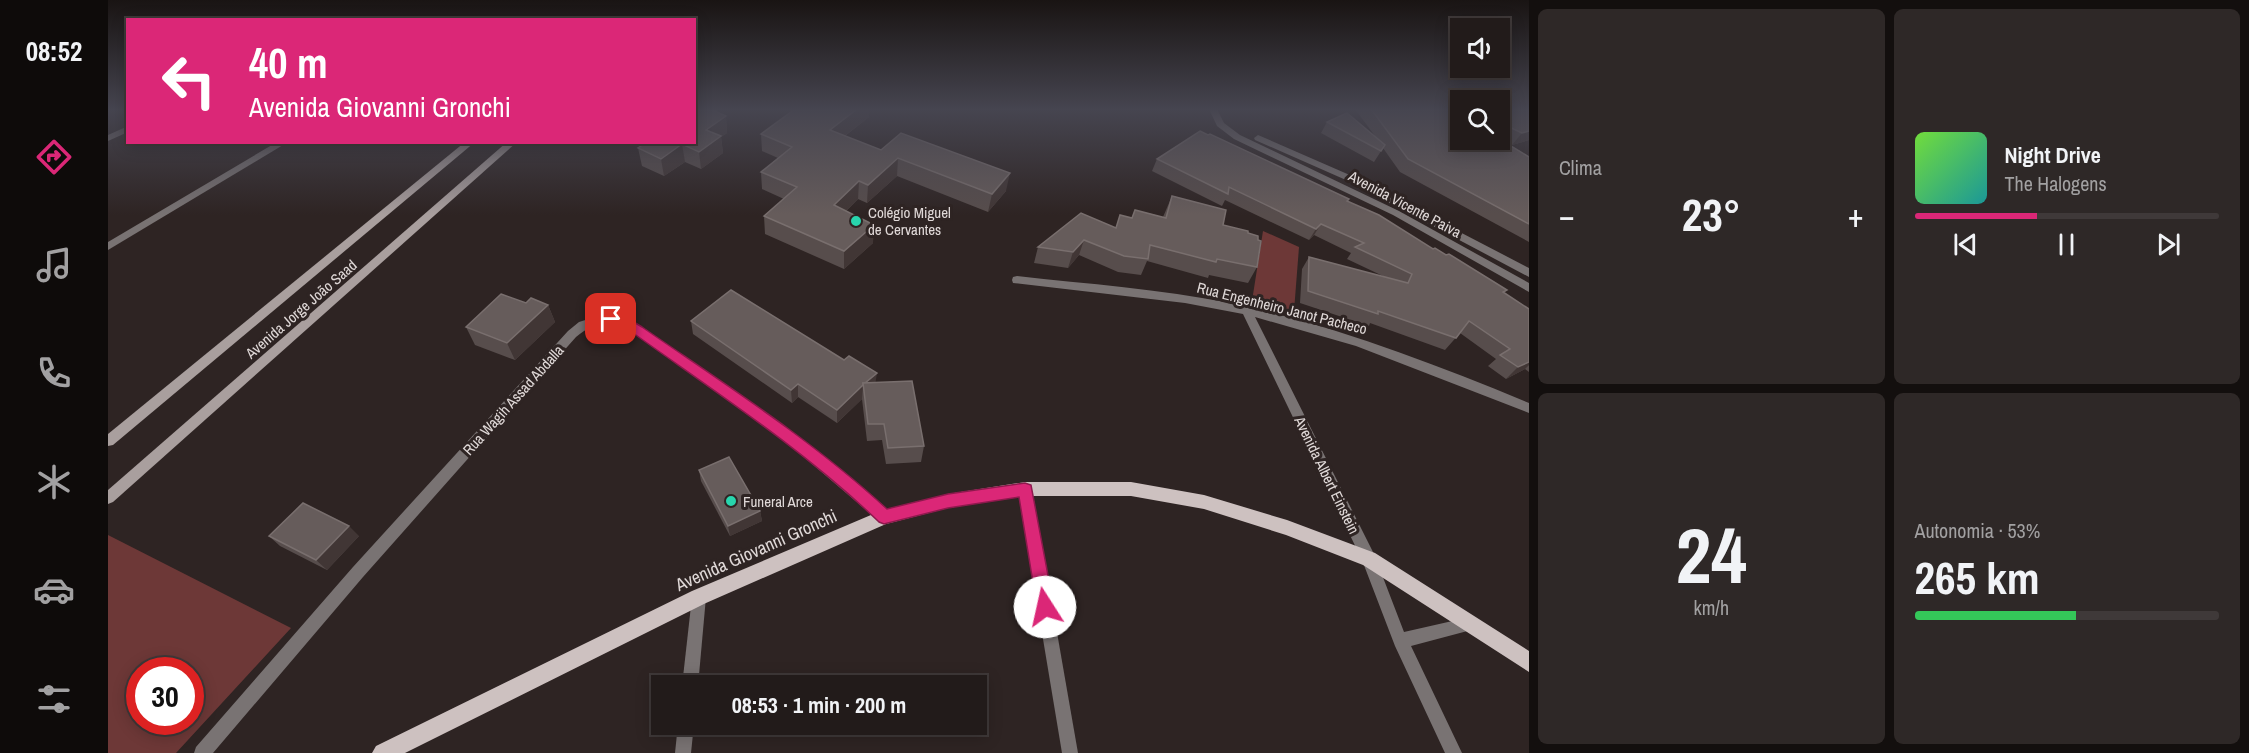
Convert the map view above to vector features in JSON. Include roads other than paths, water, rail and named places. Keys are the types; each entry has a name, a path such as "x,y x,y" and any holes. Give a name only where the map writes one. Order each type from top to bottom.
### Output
{"main road":[{"name":"Avenida Jorge João Saad","path":"108,441 467,144"},
{"name":"Avenida Jorge João Saad","path":"108,498 511,144"},
{"name":"Avenida Giovanni Gronchi","path":"383,753 699,597 884,517 948,501 1025,489 1131,489 1204,502 1287,528 1369,560 1529,662"}],"street":[{"path":"108,247 280,144"},
{"name":"Avenida Vicente Paiva","path":"1252,144 1396,213 1529,288"},
{"name":"Avenida Vicente Paiva","path":"1268,144 1349,178 1529,273"},
{"name":"Rua Engenheiro Janot Pacheco","path":"1017,280 1186,300 1247,312 1373,347 1529,408"},
{"name":"Avenida Albert Einstein","path":"1247,312 1369,560 1400,640 1454,753"},
{"name":"Rua Wagih Assad Abdalla","path":"202,753 358,572 530,380 583,325 598,320 624,322 638,330 806,449 843,478 884,517"},
{"path":"1025,489 1070,753"},
{"path":"691,675 699,597"},
{"path":"1400,640 1470,624"},
{"path":"683,753 685,735"}],"place":[{"name":"Colégio Miguel de Cervantes","path":"856,221"},
{"name":"Funeral Arce","path":"731,501"}]}
